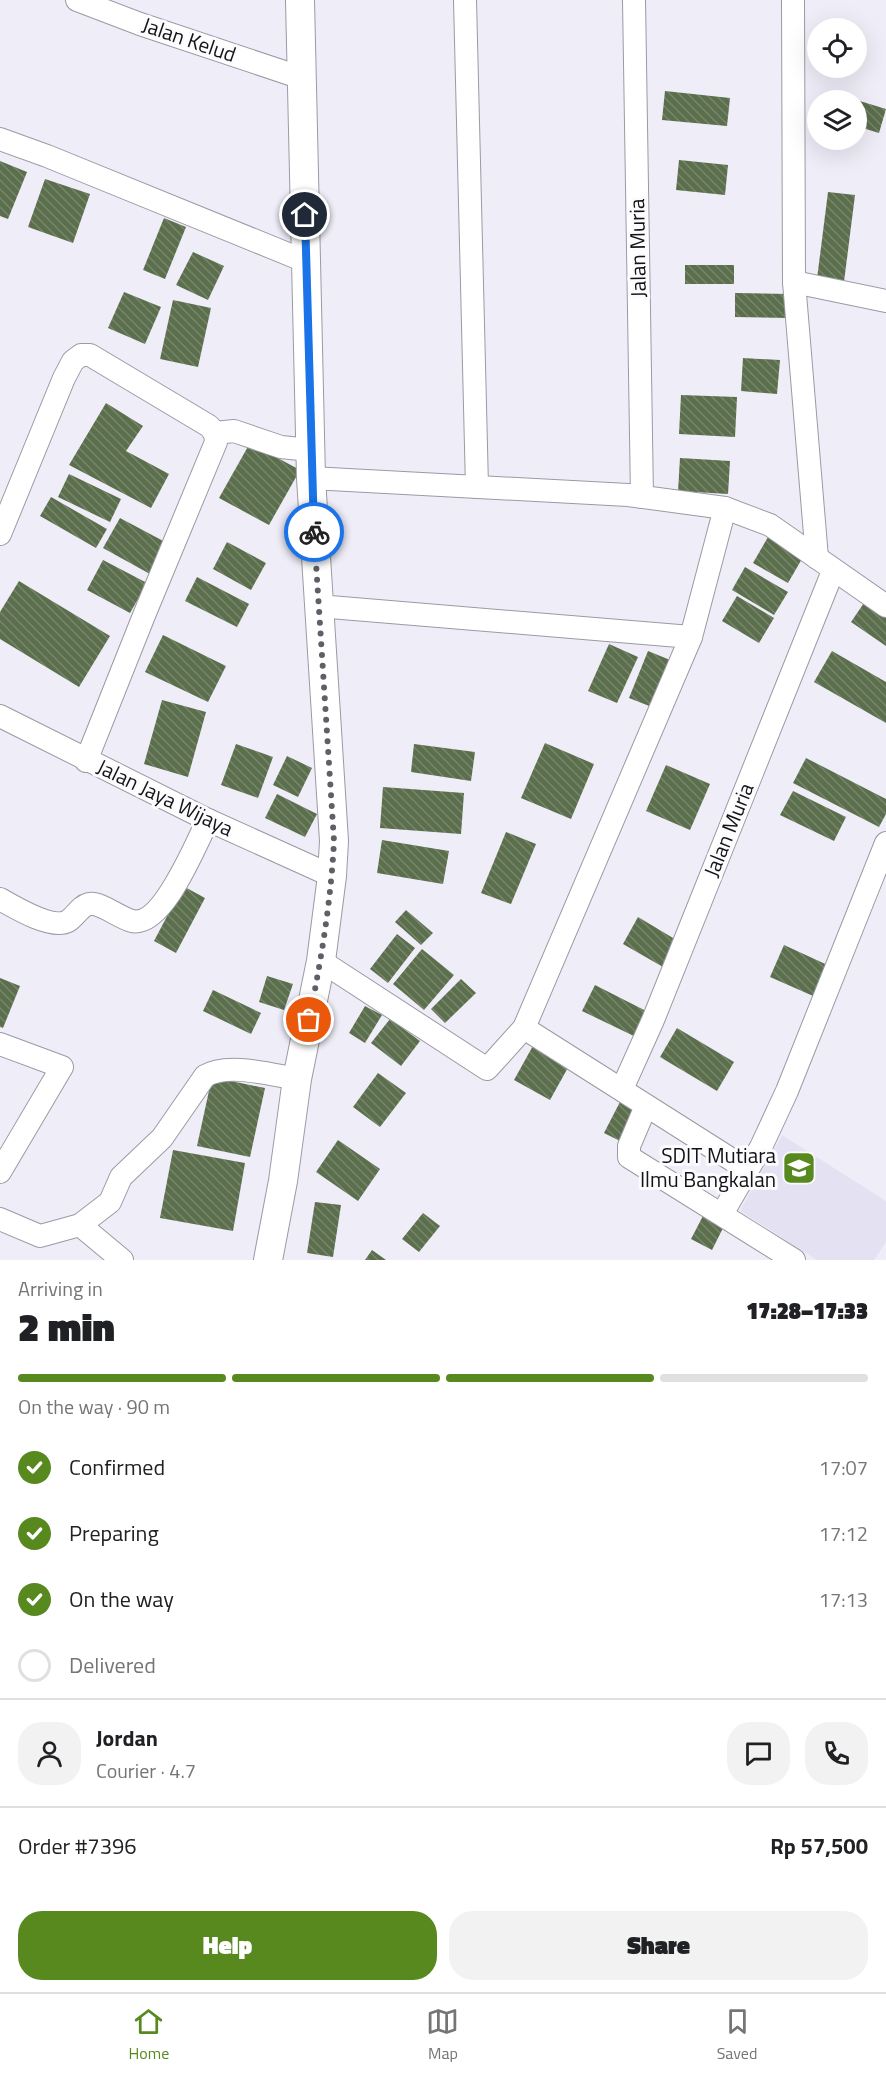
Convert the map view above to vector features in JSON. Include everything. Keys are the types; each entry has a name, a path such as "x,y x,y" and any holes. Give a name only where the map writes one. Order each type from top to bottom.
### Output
{"main road":[{"path":"268,1260 283,1181 297,1079 321,961 334,841 311,478 300,0"}],"street":[{"name":"Jalan Kelud","path":"77,0 140,24 302,78"},
{"path":"465,0 477,487"},
{"name":"Jalan Muria","path":"634,0 642,497"},
{"path":"793,0 794,282 825,565"},
{"path":"0,139 305,261"},
{"path":"794,282 886,301"},
{"path":"0,534 64,378 74,361 81,355 90,355 209,426 215,433 216,442 86,761"},
{"path":"215,433 234,431 281,447 310,450"},
{"path":"311,478 642,497 725,508 770,525 886,606"},
{"path":"321,961 487,1069 524,1028 691,637 725,508"},
{"name":"Jalan Muria","path":"622,1089 653,1020 825,565"},
{"path":"318,606 691,637"},
{"name":"Jalan Jaya Wijaya","path":"0,716 208,820 332,876"},
{"path":"0,899 15,908 55,923 67,921 92,904 132,921 143,920 154,914 167,898 208,820"},
{"path":"722,1214 748,1170 787,1091 886,843"},
{"path":"524,1028 748,1170"},
{"path":"0,1044 62,1067 0,1172"},
{"path":"0,1219 40,1236 80,1225 110,1202 121,1177 162,1138 205,1076 218,1070 232,1070 297,1079"},
{"path":"646,1106 629,1146 629,1157 794,1260"},
{"path":"80,1225 122,1260"}],"shaded area":[{"name":"SDIT Mutiara Ilmu Bangkalan","path":"782,1135 886,1201 886,1242 874,1260 817,1260 740,1211"}],"building":[{"path":"665,91 730,98 727,126 662,120"},
{"path":"867,103 886,109 879,133 867,129"},
{"path":"679,160 728,165 725,195 676,190"},
{"path":"0,161 27,172 8,219 0,216"},
{"path":"45,179 90,194 73,243 28,227"},
{"path":"828,192 855,195 844,282 817,279"},
{"path":"164,218 186,227 165,279 143,270"},
{"path":"193,252 224,266 208,300 176,285"},
{"path":"685,265 734,265 734,284 685,284"},
{"path":"124,292 161,307 145,344 108,328"},
{"path":"735,293 789,294 789,318 735,317"},
{"path":"173,300 211,308 198,367 160,359"},
{"path":"743,358 780,360 777,394 741,391"},
{"path":"681,395 737,397 735,437 679,434"},
{"path":"106,403 143,426 126,451 169,474 151,508 69,465"},
{"path":"250,443 300,470 269,525 219,498"},
{"path":"680,458 730,461 728,494 678,491"},
{"path":"69,474 121,499 110,522 58,497"},
{"path":"51,497 107,529 96,548 40,516"},
{"path":"120,518 167,543 150,574 103,548"},
{"path":"768,537 803,557 788,583 753,563"},
{"path":"227,542 266,563 251,590 213,569"},
{"path":"103,560 147,583 130,613 87,590"},
{"path":"745,567 788,592 774,615 732,590"},
{"path":"197,577 249,604 237,627 185,601"},
{"path":"19,581 110,636 79,687 0,639 0,612"},
{"path":"737,596 774,618 759,643 722,621"},
{"path":"866,600 886,613 886,646 851,622"},
{"path":"163,635 226,666 208,702 145,672"},
{"path":"609,644 638,657 617,703 588,691"},
{"path":"648,651 675,662 657,709 629,698"},
{"path":"832,651 886,682 886,723 814,682"},
{"path":"162,700 206,712 188,777 144,764"},
{"path":"545,743 594,764 571,819 521,798"},
{"path":"236,744 273,757 258,798 221,785"},
{"path":"414,744 475,752 471,781 411,772"},
{"path":"287,756 312,768 298,797 273,785"},
{"path":"806,758 886,799 886,814 879,827 793,783"},
{"path":"666,765 710,784 690,830 646,811"},
{"path":"383,787 464,793 461,834 380,828"},
{"path":"793,791 846,817 834,841 780,815"},
{"path":"277,794 317,814 305,837 265,818"},
{"path":"506,832 536,844 511,904 481,893"},
{"path":"382,840 449,851 443,884 377,873"},
{"path":"183,886 205,898 176,953 154,941"},
{"path":"406,910 433,933 421,945 395,922"},
{"path":"638,917 678,941 663,967 623,944"},
{"path":"397,934 415,948 388,983 370,969"},
{"path":"784,945 834,968 820,999 770,977"},
{"path":"422,949 454,975 424,1010 393,984"},
{"path":"267,976 293,984 284,1010 259,1002"},
{"path":"0,978 20,986 3,1028 0,1027"},
{"path":"461,979 476,993 445,1023 431,1009"},
{"path":"595,985 650,1013 638,1038 582,1011"},
{"path":"213,990 261,1013 251,1034 203,1011"},
{"path":"365,1006 382,1015 365,1043 349,1033"},
{"path":"390,1019 420,1041 401,1066 371,1043"},
{"path":"677,1028 734,1062 717,1091 660,1057"},
{"path":"534,1044 570,1064 550,1100 514,1080"},
{"path":"378,1073 406,1093 380,1127 353,1107"},
{"path":"212,1077 265,1088 250,1157 197,1146"},
{"path":"621,1100 641,1110 624,1143 604,1133"},
{"path":"338,1140 380,1169 358,1201 316,1172"},
{"path":"173,1150 245,1163 233,1231 160,1218"},
{"path":"315,1202 341,1205 333,1257 307,1253"},
{"path":"423,1213 440,1226 419,1252 402,1239"},
{"path":"704,1214 725,1224 712,1250 691,1239"},
{"path":"372,1250 386,1260 365,1260"}],"way so far":[{"path":"309,1020 321,961 334,841 314,532"}],"place":[{"name":"SDIT Mutiara Ilmu Bangkalan","path":"799,1168"}],"route":[{"path":"305,215 314,532"}]}
